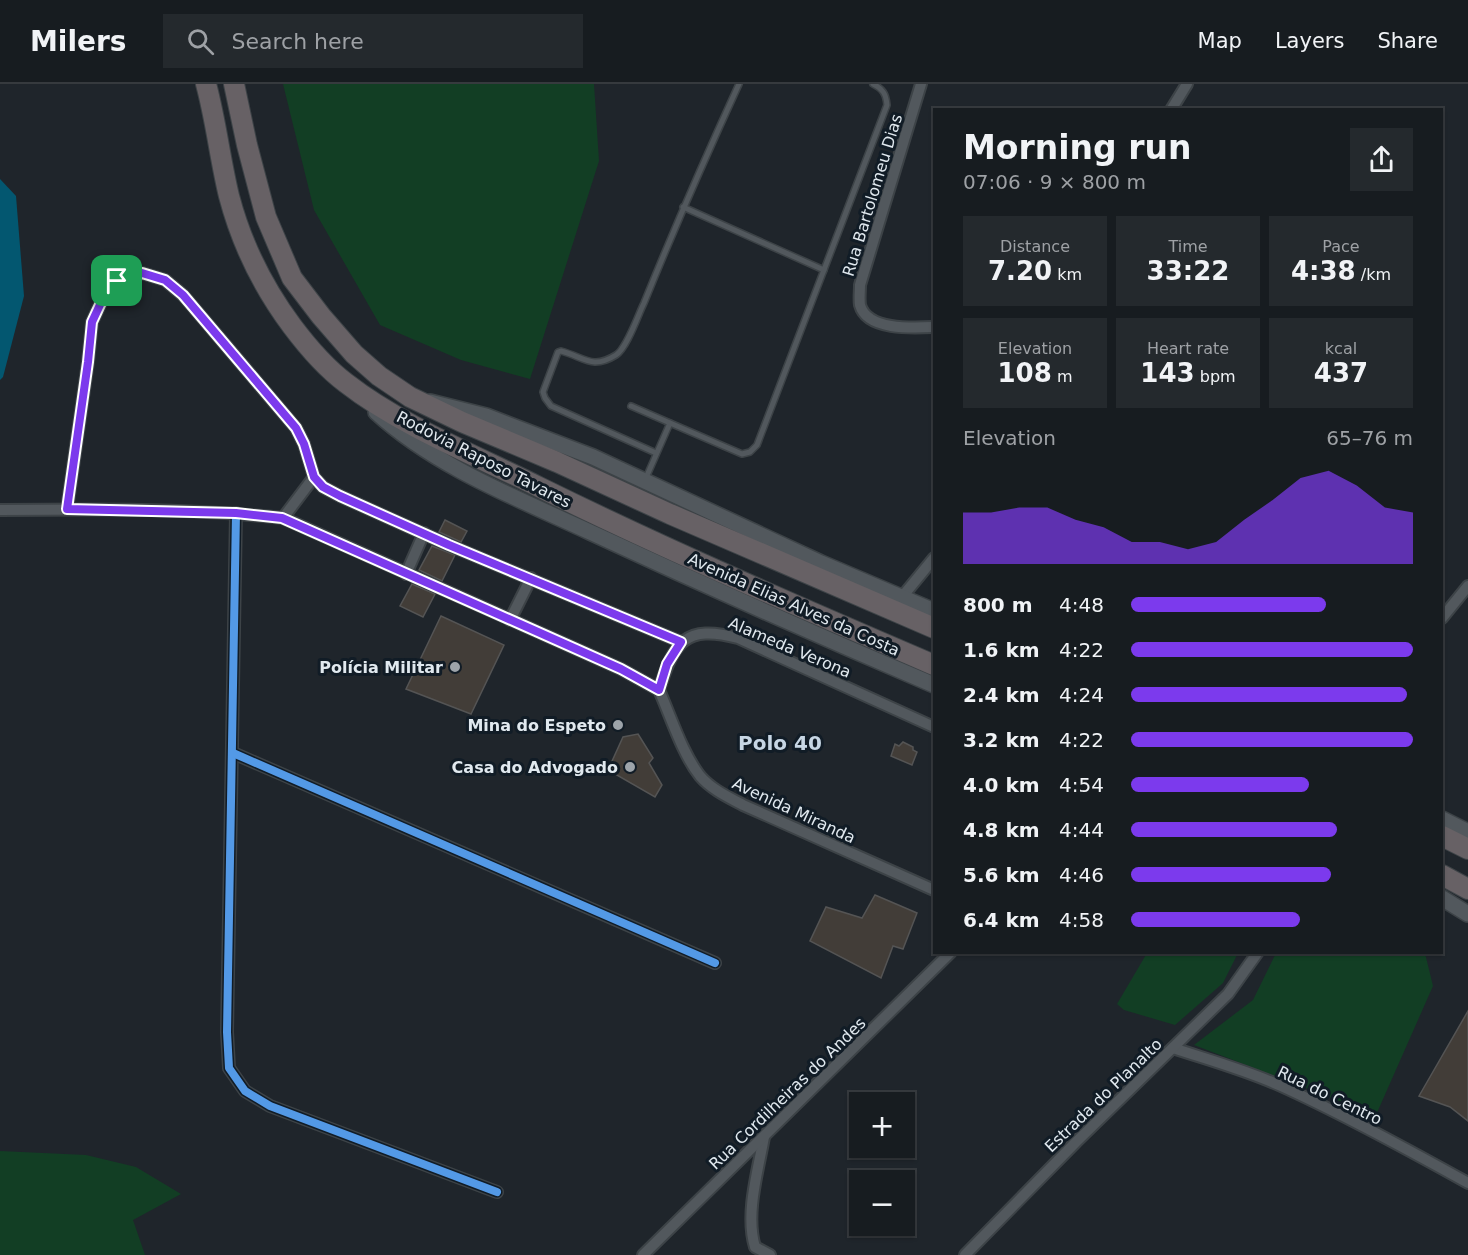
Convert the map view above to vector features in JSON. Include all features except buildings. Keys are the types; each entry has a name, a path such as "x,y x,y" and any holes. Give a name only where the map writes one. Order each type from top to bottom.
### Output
{"highway":[{"name":"Rodovia Raposo Tavares","path":"206,84 230,197 243,241 265,284 291,325 316,355 346,383 421,429 604,519 701,564 933,665"},
{"name":"Rodovia Raposo Tavares","path":"234,84 266,217 292,278 354,354 379,376 410,397 933,628"},
{"path":"1443,836 1468,849"},
{"path":"1443,876 1468,889"}],"main road":[{"name":"Avenida Elias Alves da Costa","path":"346,383 384,419 415,443 507,493 639,555 933,686"},
{"path":"410,397 452,406 532,432 593,457 821,563 933,611"},
{"path":"1443,820 1468,832"},
{"path":"1443,899 1468,914"}],"street":[{"name":"Rua Bartolomeu Dias","path":"921,84 860,285 860,306 869,318 885,326 933,327"},
{"path":"1172,108 1187,84"},
{"path":"0,510 67,509 236,513 282,518 621,669 659,690 667,664 681,642 424,533 323,487 314,477 304,444 296,428 183,295 165,280 142,273 117,281 105,294 92,322 67,509"},
{"path":"282,518 314,477"},
{"path":"236,513 227,1032 229,1068 245,1091 270,1106 496,1192"},
{"path":"406,573 424,533"},
{"path":"902,597 933,559"},
{"path":"510,620 531,578"},
{"path":"1443,617 1468,586"},
{"name":"Alameda Verona","path":"681,642 697,634 716,632 738,638 933,727"},
{"name":"Avenida Miranda","path":"659,690 700,776 719,792 743,805 933,890"},
{"path":"233,753 715,963"},
{"name":"Rua Cordilheiras do Andes","path":"643,1255 949,954"},
{"name":"Estrada do Planalto","path":"964,1255 1227,994 1257,954"},
{"name":"Rua do Centro","path":"1173,1048 1234,1067 1280,1085 1390,1140 1468,1183"},
{"path":"764,1136 750,1233 755,1247 770,1255"}],"lane":[{"path":"656,453 551,405 543,392 558,352 561,351 588,362 603,362 619,353 635,324 683,207 739,84"},
{"path":"631,406 742,454 750,452 757,445 887,105 886,95 881,87 873,84"},
{"path":"683,207 824,270"},
{"path":"645,482 670,423"}],"green space":[{"path":"283,84 594,84 599,161 530,379 461,360 380,325 314,210"},
{"path":"1146,954 1238,954 1223,983 1175,1025 1124,1010 1117,1004"},
{"path":"1276,954 1425,954 1433,986 1376,1115 1194,1045 1253,1000"},
{"path":"0,1151 86,1155 136,1167 181,1194 133,1220 145,1255 0,1255"}],"water":[{"path":"0,179 16,196 24,296 3,377 0,380"}],"cycle path":[{"path":"67,509 92,322 105,294 117,281 142,273 165,280 183,295 296,428 304,444 314,477 323,487 449,545 681,642"},
{"path":"236,513 227,1032 229,1068 245,1091 270,1106 497,1192"},
{"path":"233,753 715,963"}],"place":[{"name":"Polícia Militar","path":"455,667"},
{"name":"Mina do Espeto","path":"618,725"},
{"name":"Casa do Advogado","path":"630,767"}],"district":[{"name":"Polo 40","path":"780,743"}],"route":[{"path":"142,273 165,280 183,295 296,428 304,444 314,477 323,487 449,545 681,642 667,664 659,690 621,669 282,518 236,513 67,509 92,322 105,294 117,281 142,273"}]}
